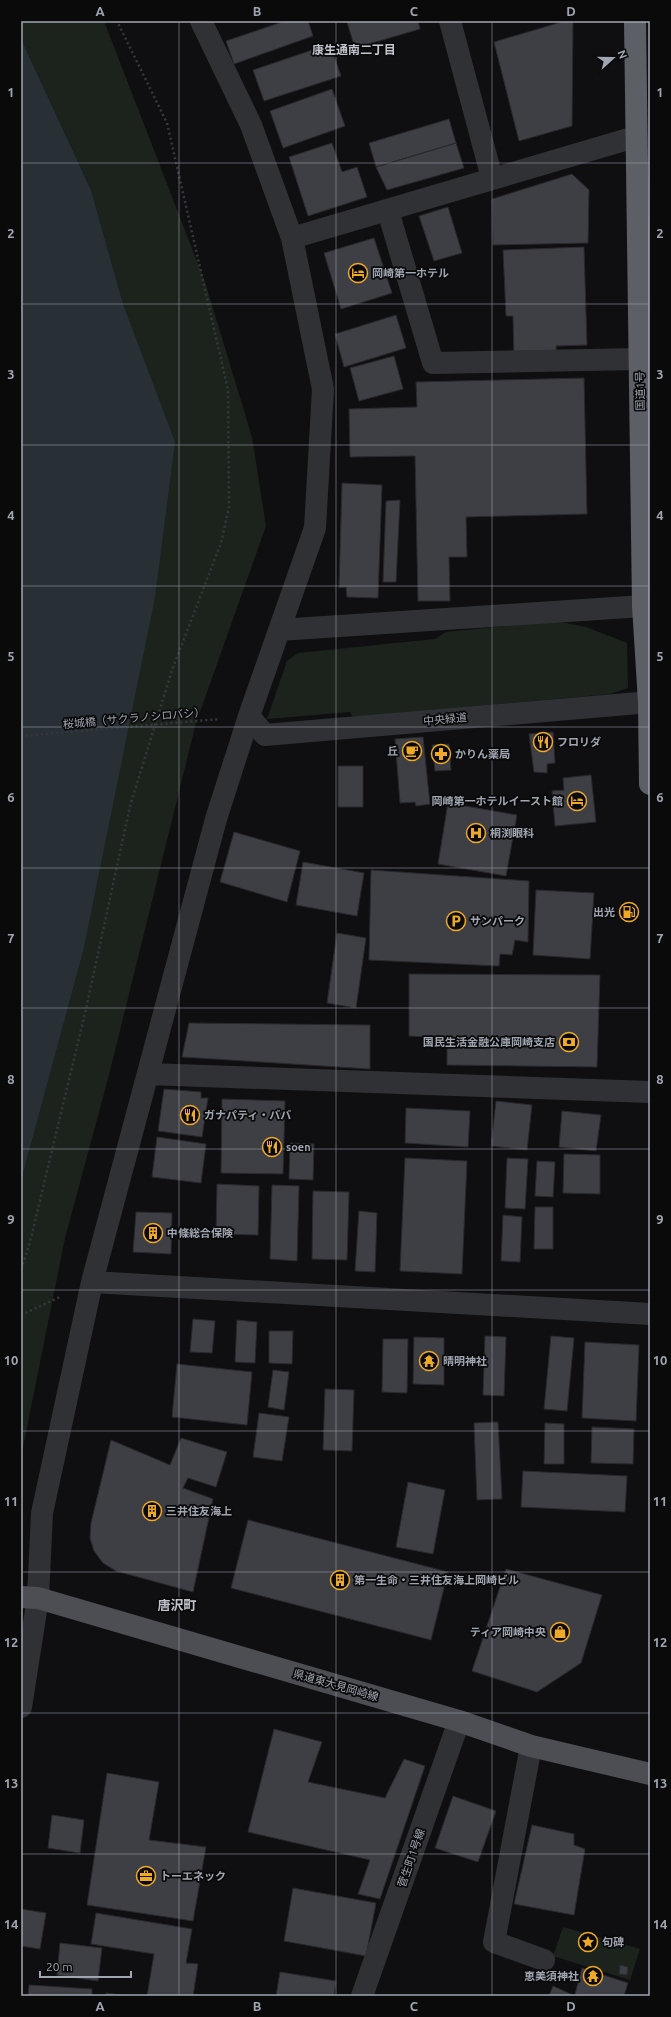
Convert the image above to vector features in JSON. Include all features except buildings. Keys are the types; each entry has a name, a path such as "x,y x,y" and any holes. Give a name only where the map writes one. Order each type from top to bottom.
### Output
{"highway":[{"name":"国道1号","path":"635,21 635,137 639,359 650,784"}],"main road":[{"name":"県道東大見岡崎線","path":"29,1597 459,1721 531,1746 650,1774"}],"street":[{"path":"21,1707 29,1597 42,1513 92,1282 216,819 249,716 315,528 323,389 292,238 251,125 201,21"},
{"path":"450,21 492,178"},
{"path":"292,238 388,211 492,178 635,137"},
{"path":"388,211 433,363 639,359"},
{"path":"279,630 646,605"},
{"name":"中央緑道","path":"249,716 264,735 649,702"},
{"path":"148,1074 650,1092"},
{"path":"92,1282 650,1314"},
{"name":"菅生町1号線","path":"362,1996 459,1721"},
{"path":"531,1746 494,1942 544,1960"}],"path":[{"path":"21,1270 30,1242 86,1009 130,806 172,670 221,543 229,507 228,390 169,130 167,123 117,21"},
{"name":"桜城橋（サクラノシロバシ）","path":"21,736 249,716"},
{"path":"21,1315 92,1282"}],"shaded area":[{"path":"21,21 104,21 205,282 252,437 266,526 196,723 109,1075 65,1238 21,1457 21,1181 83,952 124,307 91,190 21,39"},
{"path":"21,39 91,190 124,307 175,442 155,597 83,952 21,1181"},
{"path":"555,621 586,627 627,643 628,688 610,694 353,717 350,712 267,719 287,661 298,653 435,639 446,632"},
{"path":"563,1927 640,1949 630,1980 553,1956"}],"place":[{"name":"岡崎第一ホテル","path":"358,273"},
{"name":"フロリダ","path":"543,742"},
{"name":"丘","path":"412,751"},
{"name":"かりん薬局","path":"441,754"},
{"name":"岡崎第一ホテルイースト館","path":"577,801"},
{"name":"桐渕眼科","path":"476,833"},
{"name":"出光","path":"629,912"},
{"name":"サンパーク","path":"456,921"},
{"name":"国民生活金融公庫岡崎支店","path":"569,1042"},
{"name":"ガナパティ・ババ","path":"190,1115"},
{"name":"soen","path":"272,1147"},
{"name":"中條総合保険","path":"153,1233"},
{"name":"晴明神社","path":"429,1361"},
{"name":"三井住友海上","path":"152,1511"},
{"name":"第一生命・三井住友海上岡崎ビル","path":"340,1580"},
{"name":"ティア岡崎中央","path":"560,1632"},
{"name":"トーエネック","path":"146,1876"},
{"name":"句碑","path":"588,1942"},
{"name":"恵美須神社","path":"593,1976"}],"district":[{"name":"康生通南二丁目","path":"354,50"},
{"name":"唐沢町","path":"177,1605"}]}
